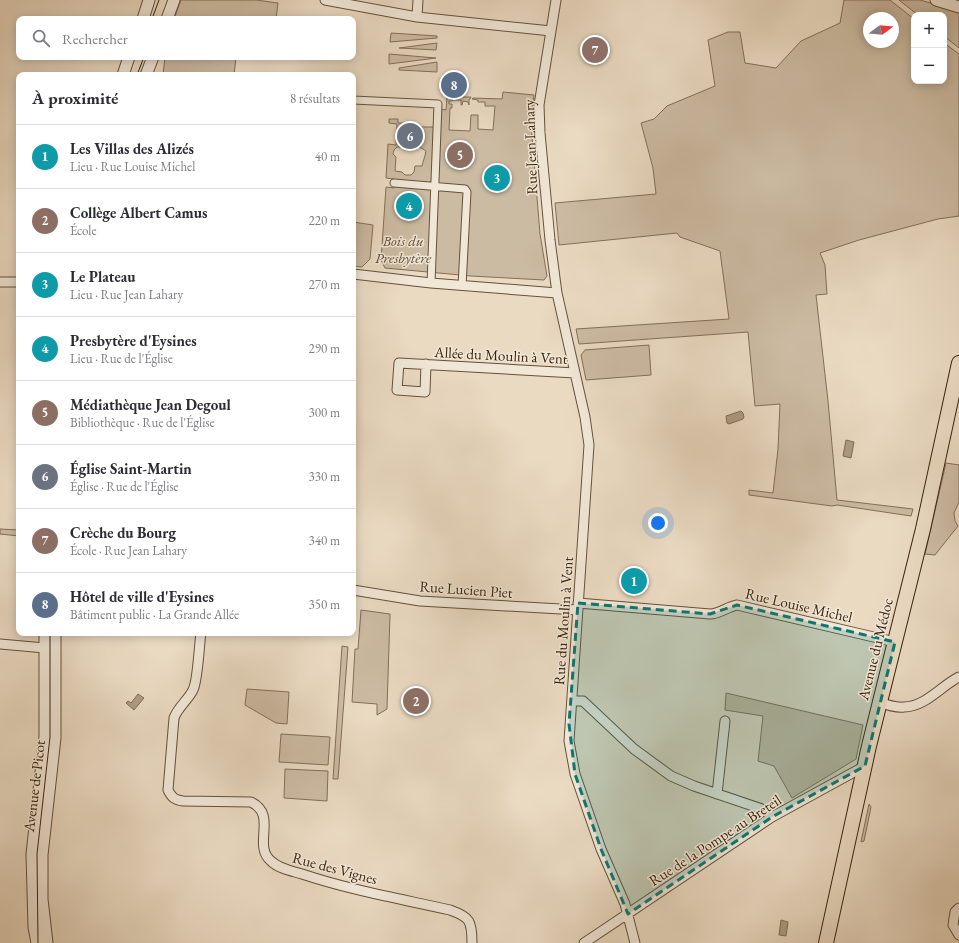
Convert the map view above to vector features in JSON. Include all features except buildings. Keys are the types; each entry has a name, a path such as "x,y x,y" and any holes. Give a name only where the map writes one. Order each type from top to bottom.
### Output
{"main road":[{"name":"Avenue du Médoc","path":"826,943 864,766 923,530 959,363"}],"street":[{"path":"143,16 149,0"},
{"path":"168,16 174,0"},
{"path":"325,0 417,17 551,31"},
{"path":"417,17 418,0"},
{"name":"Rue Jean Lahary","path":"556,0 539,113 550,240 557,293"},
{"path":"936,0 959,7"},
{"path":"124,72 128,60"},
{"path":"147,72 152,60"},
{"path":"356,100 438,104 430,283"},
{"path":"394,183 465,189 467,192 462,286"},
{"path":"356,274 462,286 557,293"},
{"path":"0,282 16,282"},
{"name":"Rue du Moulin à Vent","path":"557,293 589,445 569,741 575,774 601,849 625,904 635,943"},
{"name":"Allée du Moulin à Vent","path":"426,364 575,373"},
{"name":"Rue Lucien Piet","path":"356,590 420,601 578,606"},
{"name":"Rue Louise Michel","path":"578,606 710,614 717,613 725,608 737,605 895,642"},
{"name":"Avenue de Picot","path":"44,942 34,927 32,854 45,736 45,636"},
{"name":"Avenue de Picot","path":"44,942 42,855 55,738 55,636"},
{"name":"Rue des Vignes","path":"200,636 194,687 189,697 177,710 174,718 168,790 171,797 177,801 251,802 257,805 262,811 264,820 265,853 270,861 280,867 323,881 450,910 463,915 470,923 472,943"},
{"path":"0,644 45,648"},
{"path":"879,702 897,707 910,707 923,701 959,677"},
{"path":"572,701 583,701 634,749 671,776 694,786 768,811 772,817"},
{"path":"717,794 725,721"},
{"name":"Rue de la Pompe au Breteil","path":"584,943 772,817 864,766"},
{"path":"959,908 955,912 953,925 959,935"}],"highlighted area":[{"path":"578,603 710,614 737,605 895,642 865,766 772,817 628,914 601,849 575,774 569,724"}],"green space":[{"path":"181,0 256,0 278,3 276,16 175,16"},
{"path":"844,0 890,0 911,17 911,84 947,84 947,45 959,54 959,216 938,219 859,240 820,253 825,265 827,294 816,295 837,500 913,509 911,516 837,505 832,506 749,495 749,490 773,493 778,449 780,404 755,406 748,332 579,344 576,329 729,319 720,251 680,237 677,233 559,245 555,203 656,194 653,168 641,123 654,119 667,106 715,86 708,40 728,32 740,32 745,63 776,68 801,41 840,23"},
{"path":"899,0 920,0 959,11 959,48 947,38 947,12 914,12"},
{"path":"391,33 437,36 437,38 390,42"},
{"path":"437,43 436,50 399,48"},
{"path":"389,54 436,58 389,64"},
{"path":"165,60 236,60 234,72 163,72"},
{"path":"437,62 437,72 399,70 399,68"},
{"name":"Bois du Presbytère","path":"503,92 534,95 531,124 540,234 547,276 544,280 471,276 385,268 381,260 386,187 394,188 394,179 386,178 388,144 396,145 397,124 389,123 389,119 398,119 398,123 404,123 403,145 401,147 397,147 393,154 396,157 395,171 402,172 405,175 411,175 414,172 415,166 422,166 426,151 417,146 418,127 440,127 441,109 446,110 447,97 471,97 469,99 469,105 468,102 463,101 461,105 461,100 449,101 449,104 452,104 452,108 450,108 449,130 470,131 471,115 478,115 478,129 493,130 495,106 485,106 485,102 478,102 478,100 472,99 502,99"},
{"path":"356,222 373,225 370,259 362,267 356,266"},
{"path":"649,345 651,375 586,380 581,355 585,350"},
{"path":"946,463 959,465 959,502 954,513 955,521 958,526 935,555 925,554"},
{"path":"0,529 16,530 16,536 0,534"},
{"path":"361,610 390,614 387,709 377,715 377,704 352,702 355,649 358,649"},
{"path":"342,646 348,647 338,779 333,779"},
{"path":"247,689 289,692 287,724 276,723 245,705"},
{"path":"726,693 863,725 856,759 792,798 774,766 758,761 763,716 725,710"},
{"path":"281,734 330,737 328,765 279,762"},
{"path":"285,769 328,771 327,801 284,798"},
{"path":"869,804 871,807 864,841 861,842"}],"shaded area":[{"path":"741,411 744,417 743,419 729,424 727,423 726,416"},
{"path":"846,440 854,442 851,458 843,456"},
{"path":"138,694 144,698 134,710 126,703 128,701 131,703"},
{"path":"781,920 788,922 786,936 779,935"}],"tram line":[{"path":"153,16 159,0"},
{"path":"138,72 143,60"},
{"path":"38,943 37,854 50,737 50,636"}],"place":[{"name":"Crèche du Bourg","path":"595,50"},
{"name":"Hôtel de ville d'Eysines","path":"454,85"},
{"name":"Église Saint-Martin","path":"410,136"},
{"name":"Médiathèque Jean Degoul","path":"460,155"},
{"name":"Le Plateau","path":"497,178"},
{"name":"Presbytère d'Eysines","path":"409,206"},
{"name":"Les Villas des Alizés","path":"634,581"},
{"name":"Collège Albert Camus","path":"416,701"}]}
